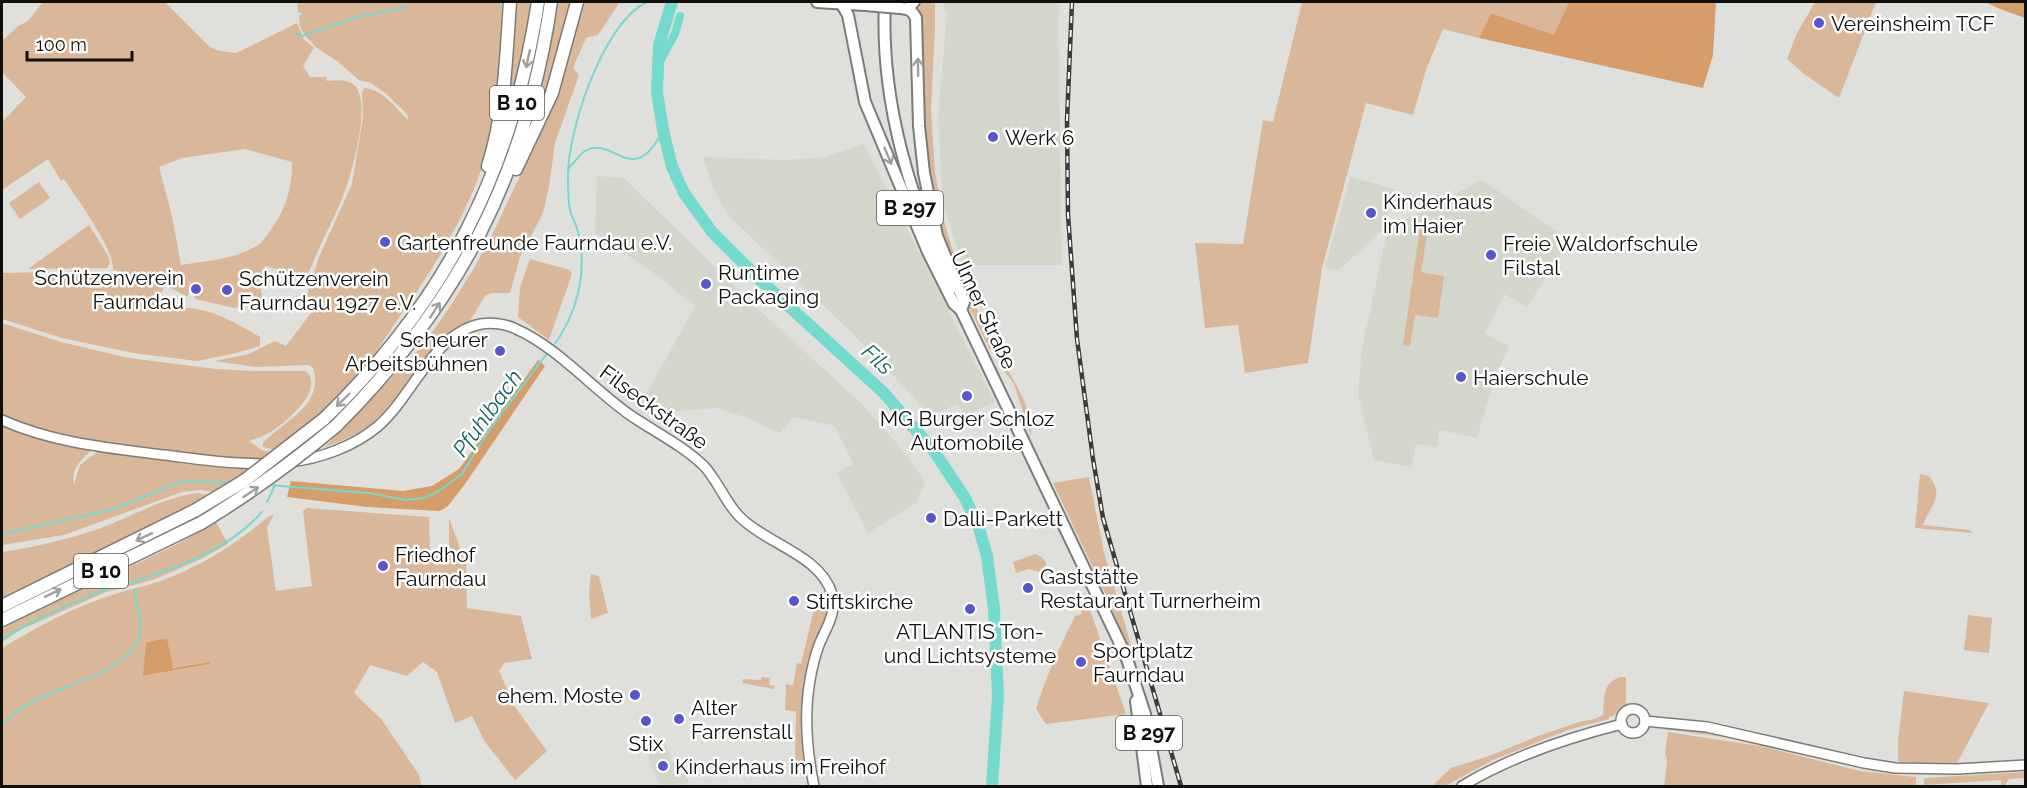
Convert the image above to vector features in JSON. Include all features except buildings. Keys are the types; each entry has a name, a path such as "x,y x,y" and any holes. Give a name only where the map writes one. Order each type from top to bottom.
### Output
{"highway":[{"name":"B 10","path":"482,200 484,180 495,142 503,93 510,2"},
{"name":"B 10","path":"2,606 196,510 244,481 324,418 373,369 413,318 451,262 482,200 512,122 528,57 538,2"},
{"name":"B 10","path":"2,620 59,590 201,523 258,487 336,426 383,377 429,319 471,251 498,195 525,123 542,56 551,2"},
{"path":"498,195 511,181 552,93 577,2"}],"main road":[{"name":"B 297","path":"822,2 842,2 865,5 907,6 912,12 917,27 919,126 924,173 932,220 964,302 962,310 954,304 928,252 865,102 848,15 842,2"},
{"name":"Ulmer Straße","path":"885,2 884,29 889,91 906,169 931,242 1116,634 1134,680"},
{"name":"B 297","path":"1134,680 1147,786"},
{"name":"B 297","path":"1134,680 1152,747 1158,786"}],"street":[{"name":"Filseckstraße","path":"2,420 60,440 100,447 207,460 250,463 289,462 321,456 364,436 378,426 398,406 446,342 458,332 483,324 497,324 518,329 546,347 630,415 688,452 706,468 742,520 798,555 818,573 832,592 834,604 832,617 814,662 807,695 808,744 814,786"},
{"path":"1631,710 1642,713 1645,721 1640,730 1634,733 1626,731 1622,724 1622,716 1631,710"},
{"path":"1645,721 1707,728 1895,768 1948,769 2025,765"},
{"path":"1462,786 1506,763 1586,733 1622,724"}],"shaded area":[{"path":"43,2 165,2 210,47 236,53 297,23 304,39 314,48 303,66 310,77 326,77 327,81 341,80 351,83 359,94 361,107 361,123 350,175 342,199 310,270 304,276 265,266 259,281 263,301 234,308 195,299 190,281 188,297 157,281 113,270 108,249 94,224 64,179 61,181 48,159 2,190 2,122 26,97 2,72 2,41 18,26 28,21","holes":["245,149 292,162 291,181 284,207 276,223 258,245 231,256 181,265 172,216 159,167 182,158"]},
{"path":"297,2 502,2 500,51 494,117 485,157 477,182 441,254 378,349 355,379 322,412 275,450 263,447 263,443 308,402 313,393 315,381 313,368 309,365 256,367 215,361 249,354 275,341 286,346 317,305 306,298 319,257 352,184 363,117 362,93 364,88 382,95 407,119 409,118 385,93 371,83 359,80 306,37 300,27 299,16 303,13 298,13"},
{"path":"517,2 534,2 502,139"},
{"path":"543,2 547,2 524,112 485,215 437,301 433,298 460,253 504,159 527,83"},
{"path":"556,2 573,2 543,101 524,140 543,77"},
{"path":"585,2 620,2 598,35 586,38 573,68 579,75 555,143 543,213 520,257 510,293 491,293 485,296 470,321 455,329 446,338 407,389 381,417 346,439 325,447 423,345 474,268 551,110"},
{"path":"922,2 935,2 931,110 935,172 942,214 958,268 994,347 993,350 990,350 959,284 948,257 937,216 926,133 922,21 918,11"},
{"path":"942,2 1060,2 1058,18 1062,265 962,265 943,203 938,116 947,14"},
{"path":"1302,2 1569,2 1554,35 1491,13 1479,38 1443,29 1426,70 1413,115 1366,103 1322,268 1308,363 1245,373 1238,325 1205,328 1195,243 1243,244 1263,120 1273,122"},
{"path":"1569,2 1716,2 1713,55 1703,88 1479,38 1491,13 1554,35"},
{"path":"1815,2 1876,2 1839,98 1804,74 1787,59 1796,35"},
{"path":"1985,2 2025,2 2025,18 2000,9"},
{"path":"864,144 995,402 966,415 957,404 930,416 849,330 733,220 722,206 712,185 703,157 786,160 825,157"},
{"path":"597,176 624,178 757,308 863,405 900,447 925,482 916,503 868,533 837,473 853,464 835,426 794,417 780,433 745,417 716,408 643,414 637,411 695,306 655,274 595,233"},
{"path":"1350,177 1395,189 1385,228 1338,271 1325,268"},
{"path":"1482,180 1569,240 1527,307 1504,294 1485,334 1509,346 1494,379 1477,438 1439,430 1437,447 1416,444 1411,467 1374,460 1358,394 1362,348 1387,232 1389,228"},
{"path":"39,182 50,198 20,219 9,203"},
{"path":"1421,221 1429,222 1421,272 1444,276 1438,318 1415,315 1410,346 1403,345"},
{"path":"89,225 108,255 110,263 107,268 28,269"},
{"path":"530,259 570,270 572,274 549,340 518,317 520,287"},
{"path":"97,271 164,286 158,302 163,309 186,308 215,314 260,337 260,346 197,361 133,353 62,338 2,319 2,273"},
{"path":"2,323 61,342 129,358 216,369 305,371 311,378 311,387 301,406 283,423 267,434 249,441 262,450 272,453 263,460 102,444 30,428 2,416"},
{"path":"538,360 545,366 465,484 448,506 440,511 367,507 287,497 291,481 403,491 432,486 459,469"},
{"path":"1002,360 1026,406 1031,436 1014,384 998,362"},
{"path":"2,426 24,434 93,449 81,460 76,469 74,485 80,465 100,450 254,466 215,492 200,490 182,492 64,535 2,545"},
{"path":"1920,474 1929,476 1936,489 1935,500 1923,525 1969,530 1973,533 1915,528"},
{"path":"1089,477 1104,552 1137,666 1053,483"},
{"path":"198,493 208,495 149,527 2,597 2,552 77,536 173,498"},
{"path":"307,508 429,517 430,557 449,555 449,518 466,564 467,608 521,616 532,659 504,663 499,671 515,707 547,751 515,780 485,742 472,716 455,723 437,672 423,662 407,676 370,665 354,693 382,720 419,775 422,786 2,786 2,648 81,606 158,582 203,562 230,546 274,514 267,528 276,591 312,586 303,511","holes":["167,638 172,668 209,662 210,664 144,676 146,642"]},
{"path":"216,522 228,544 201,559 153,580 106,592 20,630 2,642 2,629 163,551"},
{"path":"1035,554 1046,562 1045,569 1039,572 1029,569 1016,573 1013,562"},
{"path":"591,574 599,576 608,613 591,619 589,593"},
{"path":"818,592 832,592 834,604 818,647 807,713 801,712 802,741 806,763 795,761 796,712 798,712 785,710 786,684 793,685 797,663 801,664"},
{"name":"Sportplatz Faurndau","path":"1085,595 1126,714 1046,724 1036,709 1069,627 1075,616 1082,614 1076,598"},
{"path":"1968,615 1992,618 1989,653 1964,650"},
{"path":"167,638 173,668 209,662 210,664 143,676 146,642"},
{"path":"762,677 770,678 769,685 775,686 774,689 742,683 743,679 761,680"},
{"path":"1626,677 1626,706 1612,717 1609,716 1609,719 1568,730 1493,760 1445,786 1432,786 1451,768 1603,715 1607,688 1613,680"},
{"path":"1904,691 1989,703 1957,763 1898,762"},
{"path":"1663,727 1677,728 1726,736 1663,729"},
{"path":"1668,732 1760,746 1860,771 1916,777 1916,786 1664,786"},
{"path":"666,745 672,762 681,759 689,783 661,786 650,765 649,755 651,749 655,753"},
{"path":"2025,772 2025,778 2009,779 2004,786 2001,786 2001,780 1924,785 1924,778"}],"waterway":[{"name":"Pfuhlbach","path":"552,348 568,322 581,278 581,247 569,206 568,194 569,158 581,107 602,54 616,31 631,13 647,2"},
{"name":"Fils","path":"672,2 659,45 657,92 672,167 684,193 712,232 761,281 883,392 934,451 965,498 979,528 987,556 994,609 998,697 992,786"},
{"path":"296,34 302,36 357,17 407,7"},
{"path":"659,63 675,34 680,16"},
{"path":"569,168 585,151 595,148 605,149 633,159 642,157 652,148 663,130"},
{"name":"Pfuhlbach","path":"269,485 368,493 406,500 424,498 439,491 462,474 490,429 548,352"},
{"name":"Pfuhlbach","path":"2,534 114,509 183,481 230,483"},
{"path":"267,502 275,485"},
{"path":"2,639 93,594 150,576 202,555 235,536 262,512"},
{"path":"2,724 33,702 85,680 128,655 136,644 140,631 135,590"}],"railway":[{"path":"1072,2 1067,120 1068,215 1077,339 1093,459 1103,518 1181,786"}],"place":[{"name":"Vereinsheim TCF","path":"1819,23"},
{"name":"Werk 6","path":"993,137"},
{"name":"Kinderhaus im Haier","path":"1371,213"},
{"name":"Gartenfreunde Faurndau e.V.","path":"385,242"},
{"name":"Freie Waldorfschule Filstal","path":"1491,255"},
{"name":"Runtime Packaging","path":"706,284"},
{"name":"Schützenverein Faurndau","path":"196,289"},
{"name":"Schützenverein Faurndau 1927 e.V.","path":"227,290"},
{"name":"Scheurer Arbeitsbühnen","path":"500,351"},
{"name":"Haierschule","path":"1461,377"},
{"name":"MG Burger Schloz Automobile","path":"967,396"},
{"name":"Dalli-Parkett","path":"931,518"},
{"name":"Friedhof Faurndau","path":"383,566"},
{"name":"Gaststätte Restaurant Turnerheim","path":"1028,588"},
{"name":"Stiftskirche","path":"794,601"},
{"name":"ATLANTIS Ton- und Lichtsysteme","path":"970,609"},
{"name":"Sportplatz Faurndau","path":"1081,662"},
{"name":"ehem. Moste","path":"635,695"},
{"name":"Alter Farrenstall","path":"679,719"},
{"name":"Stix","path":"646,721"},
{"name":"Kinderhaus im Freihof","path":"663,766"}]}
